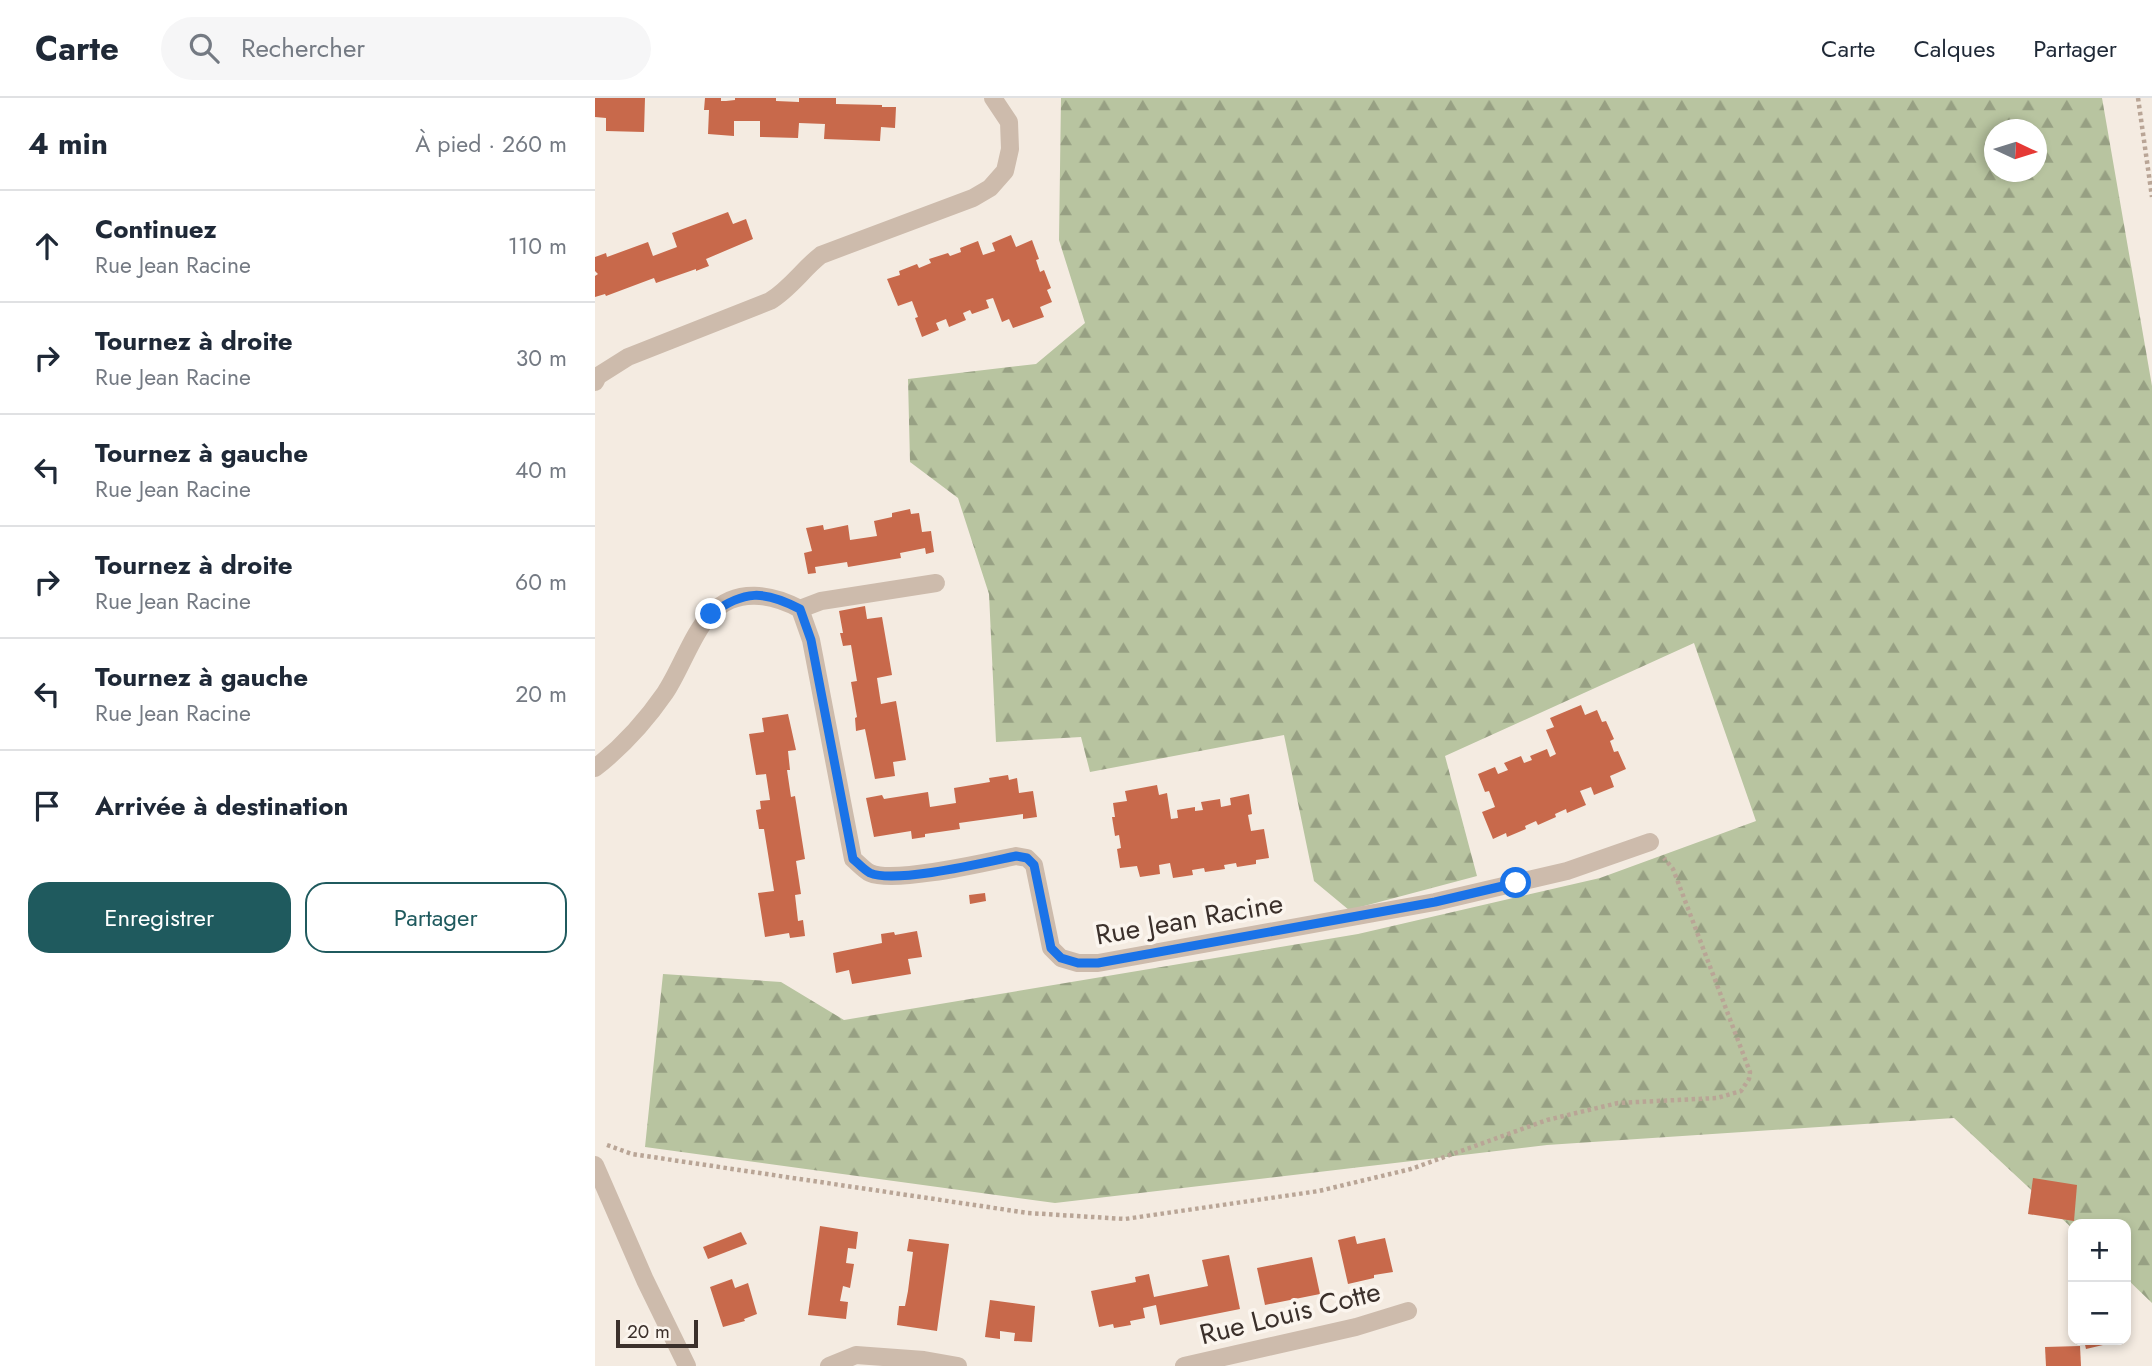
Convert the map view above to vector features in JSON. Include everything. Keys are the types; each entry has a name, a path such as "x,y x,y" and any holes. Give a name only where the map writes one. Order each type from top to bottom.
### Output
{"street":[{"path":"595,382 598,376 628,357 770,301 782,294 804,269 821,255 973,198 989,188 1005,171 1010,149 1009,122 993,98"},
{"path":"595,768 637,730 666,692 711,614 729,600 752,594 782,599 800,609 821,601 936,583"},
{"name":"Rue Jean Racine","path":"800,609 811,640 853,859 871,873 899,875 943,870 1016,856 1027,858 1034,865 1051,948 1061,958 1078,963 1098,963 1435,902 1567,871 1650,842"},
{"path":"595,1165 645,1280 687,1366"},
{"name":"Rue Louis Cotte","path":"1184,1366 1356,1327 1408,1311"},
{"path":"829,1366 856,1355 924,1360 958,1366"}],"path":[{"path":"2138,98 2152,197"},
{"path":"595,1140 632,1154 753,1173 1028,1213 1125,1219 1319,1191 1398,1172 1548,1121 1618,1103 1717,1098 1741,1091 1750,1072 1673,869 1650,842"}],"green space":[{"path":"1061,98 2102,98 2152,386 2152,1303 2131,1283 2131,1219 2068,1219 2068,1224 1954,1118 1547,1145 1055,1203 645,1147 663,974 781,982 844,1020 1358,934 1600,878 1756,821 1694,643 1445,756 1477,876 1349,910 1314,881 1284,735 1090,772 1081,737 996,742 989,594 958,498 910,462 908,379 1036,364 1085,323 1059,240"}],"building":[{"path":"595,98 645,98 644,132 606,131 606,118 595,117"},
{"path":"705,98 721,98 721,101 726,101 735,98 776,98 776,101 799,102 799,98 836,98 836,104 896,107 895,128 881,127 880,141 824,139 825,124 799,123 798,138 760,137 760,121 734,121 734,136 708,134 709,110 704,110"},
{"path":"728,212 733,224 746,219 753,239 706,259 709,266 696,271 656,283 654,278 606,296 595,297 595,276 598,274 595,271 595,257 606,253 607,257 648,242 653,256 677,247 672,233"},
{"path":"1011,235 1016,247 1032,240 1039,259 1036,260 1040,272 1044,270 1051,288 1047,290 1052,302 1040,307 1044,317 1013,328 1009,319 1002,322 993,298 986,300 989,308 972,314 970,310 963,313 966,320 949,327 946,319 936,323 939,330 922,337 912,301 898,306 887,279 900,275 899,271 917,264 919,268 931,263 929,259 961,252 960,248 978,241 983,255 995,251 992,243"},
{"path":"910,509 911,514 919,513 922,532 931,531 934,552 926,554 925,548 900,553 901,558 848,567 847,562 815,567 816,573 808,574 804,553 812,551 806,528 823,525 824,530 848,525 850,540 877,536 874,521"},
{"path":"865,606 867,619 882,617 892,675 877,678 881,704 896,701 906,760 893,762 895,776 875,779 865,729 856,731 857,717 851,682 857,681 851,645 843,646 840,633 843,633 839,611"},
{"path":"1581,705 1585,715 1597,710 1602,722 1606,721 1614,739 1610,741 1614,752 1618,751 1626,769 1610,776 1614,787 1594,795 1591,787 1580,791 1586,805 1567,813 1566,809 1538,825 1536,821 1525,826 1526,829 1507,837 1506,833 1493,839 1482,812 1495,807 1478,774 1495,767 1498,774 1508,770 1504,763 1521,756 1524,763 1532,760 1530,756 1547,749 1550,757 1556,754 1546,730 1554,727 1550,718"},
{"path":"788,714 796,750 788,751 790,770 787,770 791,797 795,796 805,859 796,861 801,894 795,895 798,921 803,920 805,936 790,938 789,933 765,937 758,893 774,891 764,829 759,829 756,810 761,809 760,801 770,800 766,774 756,775 749,734 764,732 762,718"},
{"path":"1008,775 1009,780 1017,778 1019,793 1033,791 1037,817 1023,819 1023,814 959,823 960,829 925,834 925,837 912,839 911,831 874,837 866,798 882,795 884,799 928,792 930,807 956,803 954,788 990,782 989,778"},
{"path":"1157,785 1159,795 1167,793 1171,819 1178,818 1177,810 1195,807 1195,811 1203,810 1201,802 1220,799 1221,807 1231,805 1230,798 1249,794 1252,814 1248,815 1251,831 1264,829 1269,858 1256,860 1256,864 1237,867 1236,863 1224,865 1225,869 1205,872 1204,868 1192,870 1193,875 1173,878 1170,863 1159,865 1160,874 1140,877 1137,866 1120,868 1117,849 1121,848 1119,835 1115,836 1113,803 1127,801 1125,791"},
{"path":"985,893 986,901 970,904 969,895"},
{"path":"917,931 922,957 908,959 911,974 852,984 849,970 836,973 833,953 882,943 881,934 894,932 895,935"},
{"path":"2033,1178 2077,1185 2074,1219 2028,1214"},
{"path":"820,1226 858,1232 856,1249 848,1248 846,1263 854,1264 850,1288 843,1286 840,1301 848,1302 846,1319 808,1315"},
{"path":"741,1232 747,1244 708,1259 703,1247"},
{"path":"1355,1236 1357,1244 1385,1238 1393,1272 1348,1284 1338,1240"},
{"path":"909,1239 949,1244 937,1331 897,1325 899,1306 905,1306 908,1291 913,1252 907,1251"},
{"path":"1229,1255 1240,1309 1160,1325 1156,1305 1143,1308 1145,1318 1130,1321 1131,1325 1114,1328 1113,1324 1099,1327 1091,1291 1136,1282 1135,1277 1149,1274 1154,1297 1208,1286 1202,1260"},
{"path":"1312,1257 1320,1294 1265,1305 1257,1268"},
{"path":"732,1279 735,1288 748,1283 757,1314 744,1319 745,1321 723,1327 710,1287"},
{"path":"990,1300 1035,1306 1032,1342 1014,1341 1015,1333 1000,1331 1000,1339 985,1337"},
{"path":"2085,1345 2103,1345 2086,1349"},
{"path":"2080,1346 2081,1366 2046,1366 2045,1347"}],"route":[{"path":"711,614 729,600 752,594 782,599 800,609 811,640 853,859 871,873 899,875 943,870 1016,856 1027,858 1034,865 1051,948 1061,958 1078,963 1098,963 1435,902 1516,883"}]}
